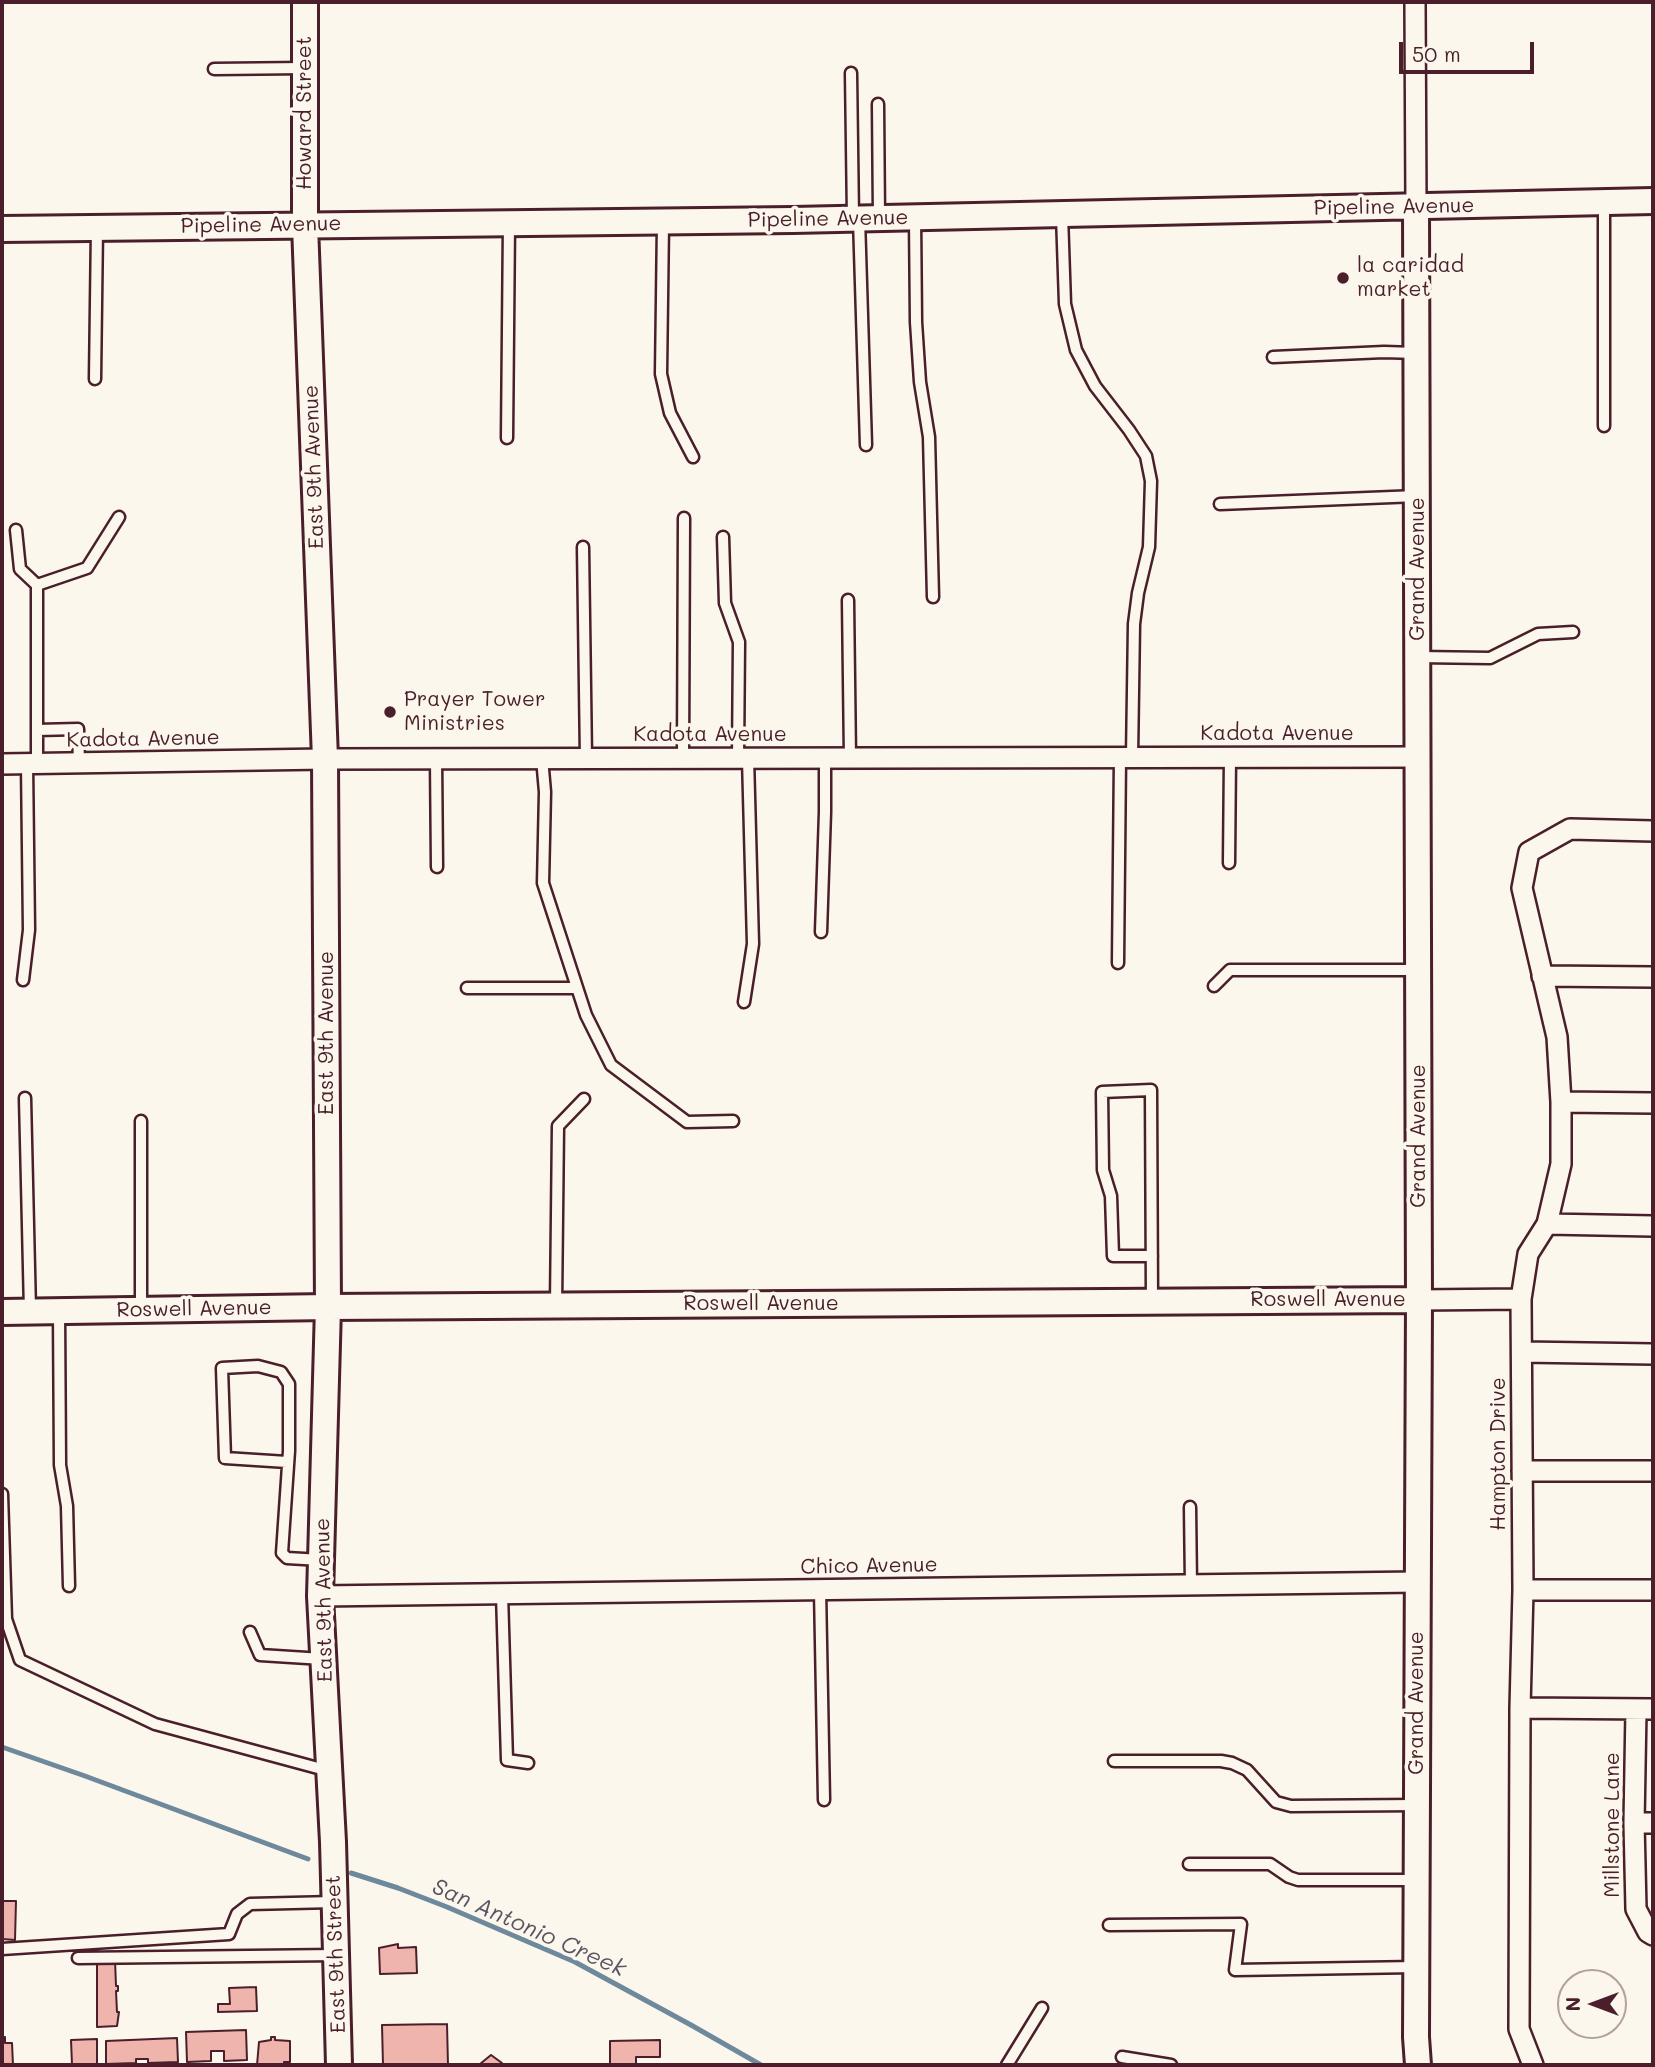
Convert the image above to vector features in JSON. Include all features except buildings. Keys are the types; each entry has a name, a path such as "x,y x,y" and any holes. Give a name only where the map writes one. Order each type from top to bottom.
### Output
{"street":[{"name":"Howard Street","path":"305,2 305,225"},
{"path":"1415,2 1416,207"},
{"name":"Pipeline Avenue","path":"2,229 864,218 1653,201"},
{"name":"Grand Avenue","path":"1416,207 1419,970 1418,2065"},
{"name":"East 9th Avenue","path":"305,225 325,758 328,1307 320,1596 333,1842"},
{"name":"Kadota Avenue","path":"2,764 325,758 1418,757"},
{"name":"Hampton Drive","path":"1533,2065 1519,2029 1523,1590 1521,1299 1528,1254 1546,1224 1561,1164 1561,1102 1557,1037 1522,888 1529,852 1570,829 1653,831"},
{"path":"1542,976 1653,977"},
{"path":"1561,1102 1653,1103"},
{"path":"1546,1224 1653,1226"},
{"name":"Roswell Avenue","path":"2,1312 556,1305 1521,1299"},
{"path":"1522,1352 1653,1354"},
{"path":"1522,1471 1653,1471"},
{"name":"Chico Avenue","path":"320,1596 1418,1582"},
{"path":"1523,1590 1653,1590"},
{"path":"1520,1708 1644,1709"},
{"name":"Millstone Lane","path":"1644,1709 1644,1823 1636,1909 1647,1932 1653,1935"},
{"name":"East 9th Street","path":"333,1842 340,2065"}],"lane":[{"path":"214,69 305,68"},
{"path":"851,73 864,218 866,445"},
{"path":"864,218 878,104"},
{"path":"1604,202 1604,426"},
{"path":"1062,214 1065,304 1076,350 1095,386 1146,456 1151,481 1149,547 1133,624 1118,963"},
{"path":"915,217 916,322 920,382 929,438 933,597"},
{"path":"663,221 661,374 670,412 693,457"},
{"path":"507,438 509,222"},
{"path":"95,379 97,227"},
{"path":"1273,357 1417,353"},
{"path":"1220,504 1417,496"},
{"path":"37,585 87,568 119,517"},
{"path":"683,758 684,518"},
{"path":"16,530 20,569 37,585 37,730 32,764 29,930 23,980"},
{"path":"723,537 725,603 739,642 754,944 744,1002"},
{"path":"583,547 586,758"},
{"path":"848,600 850,758"},
{"path":"1418,657 1490,658 1538,634 1573,632"},
{"path":"37,730 78,729 79,763"},
{"path":"1229,863 1230,757"},
{"path":"436,758 437,867"},
{"path":"542,758 545,792 542,883 586,1016 611,1065 687,1122 733,1121"},
{"path":"821,932 825,758"},
{"path":"1214,986 1230,970 1419,970"},
{"path":"467,988 577,988"},
{"path":"1152,1256 1114,1256 1111,1196 1103,1170 1102,1092 1151,1090 1152,1256 1152,1302"},
{"path":"25,1098 30,1312"},
{"path":"556,1305 558,1126 584,1099"},
{"path":"141,1121 142,1310"},
{"path":"59,1311 60,1465 67,1506 69,1586"},
{"path":"288,1462 225,1458 222,1368 258,1366 281,1372 289,1384 288,1462 282,1553 287,1558 321,1560"},
{"path":"2,1494 6,1619 20,1660 155,1724 330,1771"},
{"path":"1191,1507 1191,1585"},
{"path":"820,1590 824,1800"},
{"path":"502,1594 507,1760 528,1763"},
{"path":"250,1632 260,1655 324,1659"},
{"path":"1114,1761 1232,1763 1247,1770 1276,1802 1291,1806 1417,1805"},
{"path":"1189,1864 1270,1864 1298,1880 1417,1880"},
{"path":"2,1949 229,1934 237,1914 250,1904 335,1902"},
{"path":"1109,1925 1241,1924 1236,1970 1416,1967"},
{"path":"78,1958 336,1955"},
{"path":"1007,2065 1042,2008"},
{"path":"1122,2057 1171,2065"}],"waterway":[{"name":"San Antonio Creek","path":"2,1747 308,1859"},
{"name":"San Antonio Creek","path":"351,1873 447,1907 575,1962 761,2065"}],"place":[{"name":"la caridad market","path":"1343,278"},
{"name":"Prayer Tower Ministries","path":"390,712"}]}
